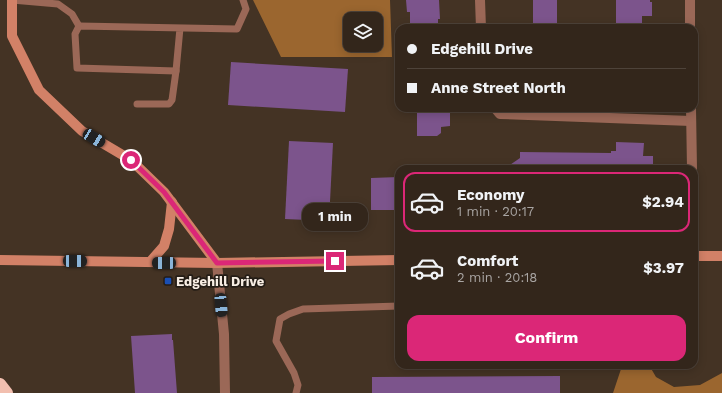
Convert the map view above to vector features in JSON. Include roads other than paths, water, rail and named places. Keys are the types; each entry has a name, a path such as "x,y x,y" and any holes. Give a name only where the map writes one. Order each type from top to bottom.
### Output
{"highway":[{"path":"0,384 7,393"}],"street":[{"path":"12,0 12,36 39,90 82,131 131,160 164,192 217,263 224,334 225,393"},
{"path":"480,0 481,24"},
{"path":"690,0 690,24"},
{"path":"498,112 500,114 691,121"},
{"path":"691,112 692,165"},
{"path":"150,262 164,246 172,202"},
{"path":"698,256 722,256"},
{"path":"0,260 217,263 395,260"}],"lane":[{"path":"12,0 58,4 72,14 79,26"},
{"path":"79,26 236,29 246,9 243,0"},
{"path":"79,26 75,34 76,68 176,71"},
{"path":"137,104 169,104 172,100 180,28"},
{"path":"296,393 298,385 294,373 276,341 280,319 303,309 395,306"}],"place":[{"name":"Edgehill Drive","path":"168,281"}]}
